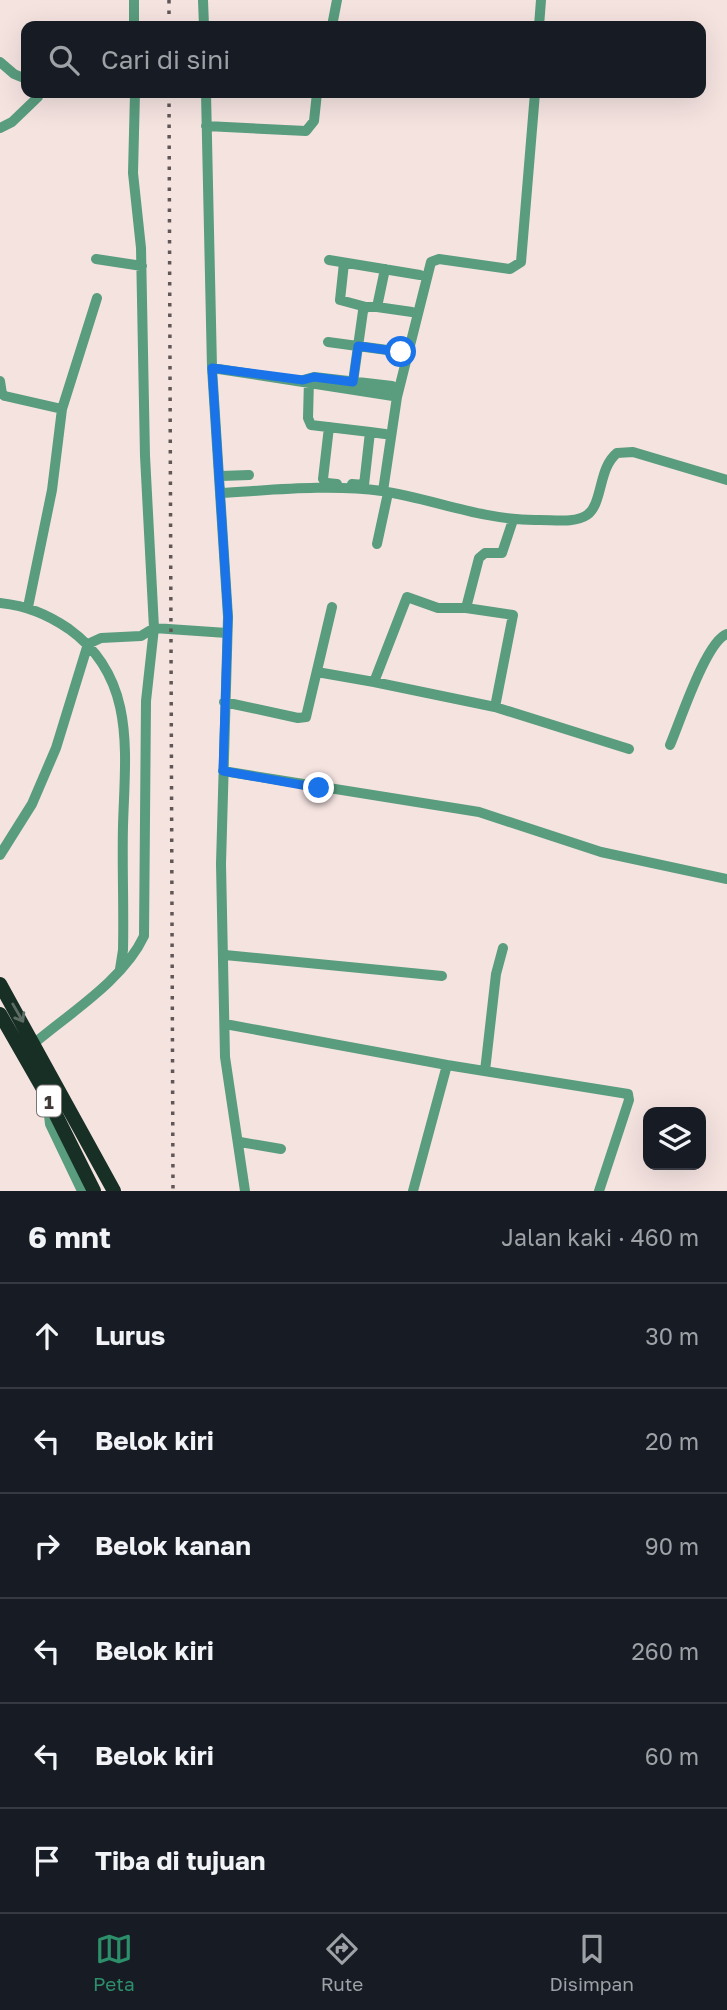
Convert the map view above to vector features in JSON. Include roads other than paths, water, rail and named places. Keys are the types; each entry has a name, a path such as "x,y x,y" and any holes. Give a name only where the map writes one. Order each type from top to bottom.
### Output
{"highway":[{"name":"1","path":"0,984 35,1042 114,1191"},
{"name":"1","path":"0,1014 45,1094 94,1191"},
{"path":"45,1094 55,1079"}],"street":[{"path":"134,0 134,21"},
{"path":"203,0 204,21"},
{"path":"333,21 337,0"},
{"path":"539,1 539,21"},
{"path":"0,62 21,77"},
{"path":"0,128 12,122 37,98"},
{"path":"22,1053 120,970 138,949 144,936 146,701 154,628 145,456 142,266 133,173 135,98"},
{"path":"206,98 212,368 221,476 227,632 221,864 225,1024 230,1096 240,1142 245,1191"},
{"path":"206,126 306,131 314,121 316,98"},
{"path":"377,544 397,397 431,262 439,259 510,269 521,262 535,98"},
{"path":"96,259 142,266"},
{"path":"329,260 420,275"},
{"path":"344,263 340,300 366,307 412,312"},
{"path":"377,307 385,269"},
{"path":"28,607 52,490 62,409 97,298"},
{"path":"212,368 354,385 366,307"},
{"path":"328,342 401,352"},
{"path":"307,380 310,422 385,434"},
{"path":"0,381 2,394 5,396 62,409"},
{"path":"329,426 323,479 327,483 364,485 370,432"},
{"path":"221,493 318,489 386,492 513,520 570,520 586,516 591,511 606,466 617,453 634,452 727,480"},
{"path":"221,476 249,475"},
{"path":"466,608 479,558 485,553 502,553 513,520"},
{"path":"374,682 407,597 444,609 466,608 513,615 495,707"},
{"path":"0,603 28,607 62,624 88,644 104,663 114,684 125,734 123,950 120,970"},
{"path":"224,702 298,718 306,716 332,607"},
{"path":"88,644 101,639 141,636 154,628 227,632"},
{"path":"670,745 709,653 720,636 727,634"},
{"path":"0,855 32,804 51,759 88,644"},
{"path":"317,673 495,707 629,749"},
{"path":"223,771 479,812 601,852 727,879"},
{"path":"485,1071 496,974 503,948"},
{"path":"225,955 442,976"},
{"path":"225,1024 447,1065 628,1094 599,1191"},
{"path":"413,1191 447,1065"},
{"path":"45,1094 50,1124 82,1191"},
{"path":"240,1142 281,1149"}],"railway":[{"path":"169,0 169,21"},
{"path":"169,98 173,1191"}]}
